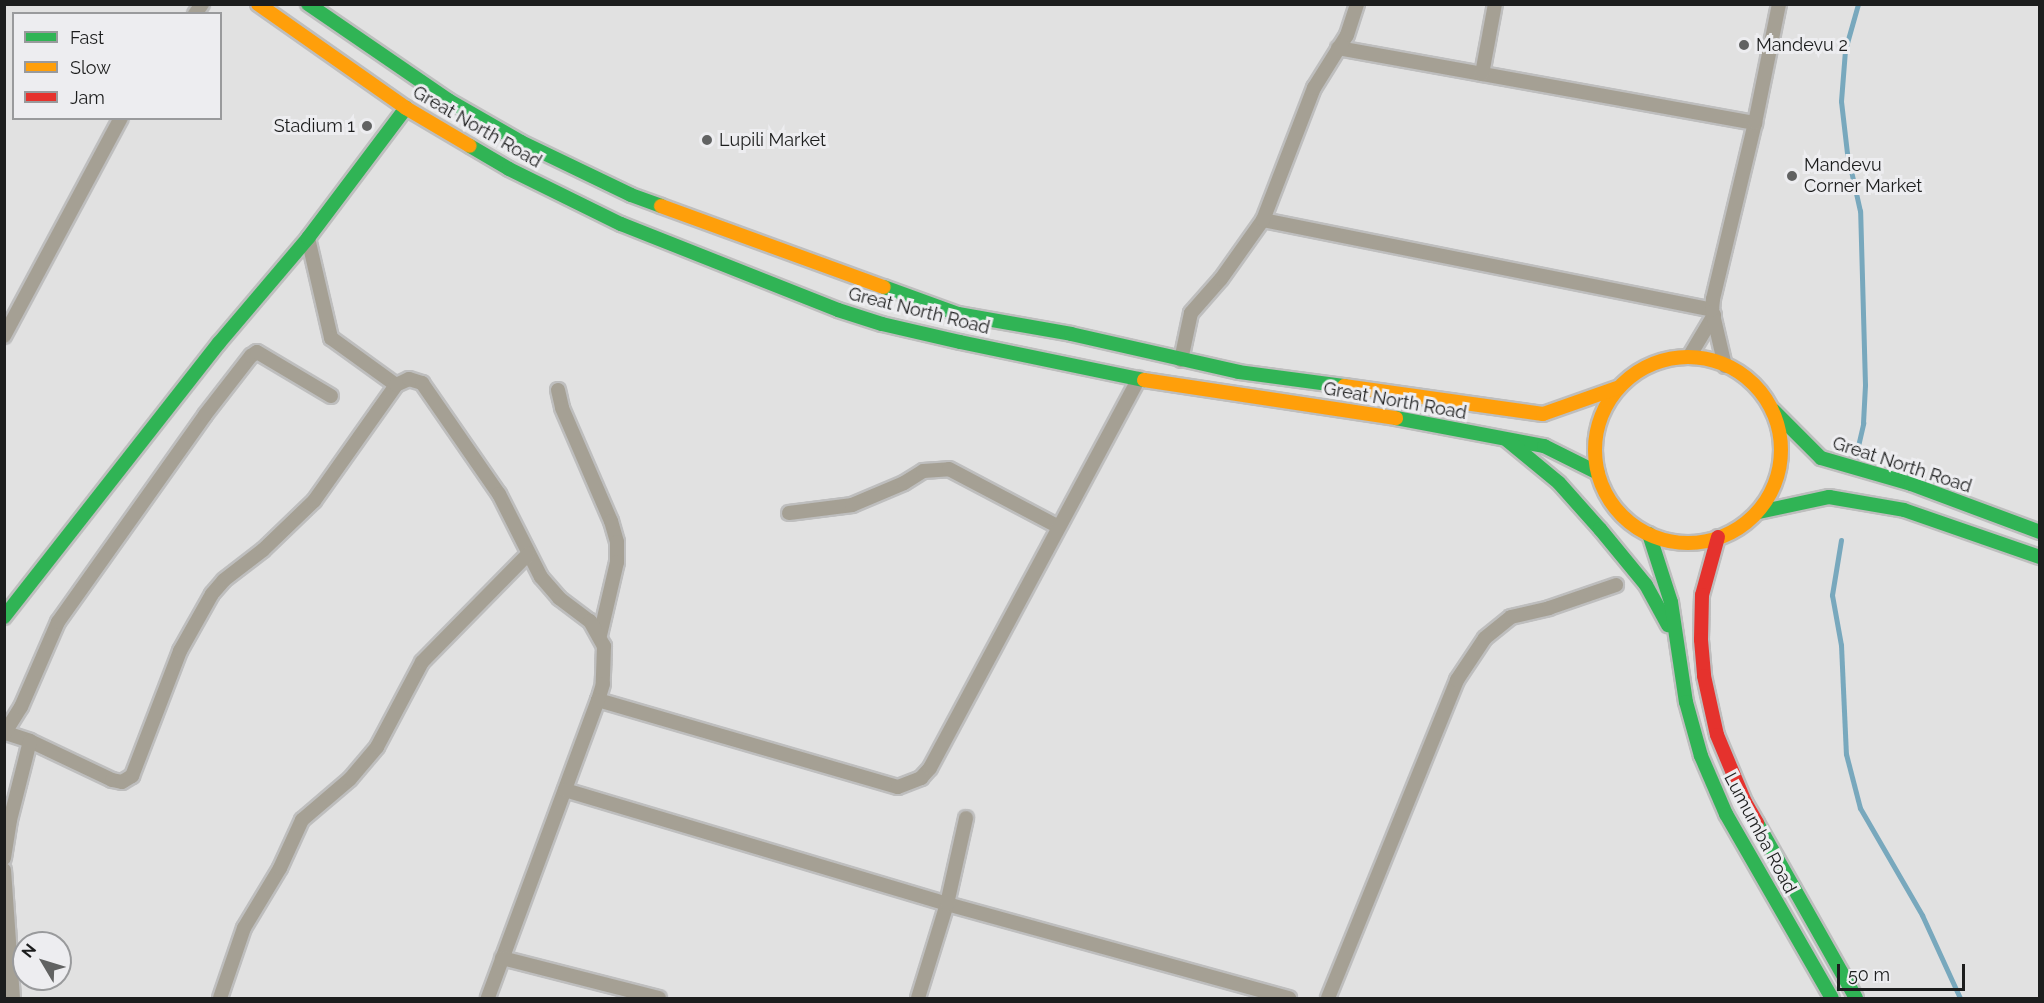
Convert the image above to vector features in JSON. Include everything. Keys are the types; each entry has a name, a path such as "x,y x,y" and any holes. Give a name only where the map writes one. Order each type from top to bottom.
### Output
{"main road":[{"name":"Great North Road","path":"258,4 406,108 509,169 621,224 838,310 882,324 960,342 1139,379 1378,415 1544,446 1598,473"},
{"name":"Great North Road","path":"308,4 448,100 521,142 631,195 958,314 1071,334 1239,372 1543,414 1617,388"},
{"path":"4,617 219,343 308,238 406,108"},
{"path":"1689,357 1714,361 1746,380 1771,407 1778,428 1781,450 1779,473 1771,493 1759,512 1740,528 1718,537 1698,542 1678,542 1649,534 1632,524 1617,510 1606,493 1595,458 1597,428 1601,414 1617,388 1644,367 1666,360 1689,357"},
{"name":"Great North Road","path":"1771,407 1821,458 1911,484 2040,532"},
{"path":"1506,439 1559,483 1600,529 1646,585 1676,642"},
{"path":"1759,512 1829,497 1904,510 2040,557"},
{"name":"Lumumba Road","path":"1649,534 1671,602 1686,702 1701,756 1726,814 1832,999"},
{"name":"Lumumba Road","path":"1718,537 1702,595 1701,640 1704,676 1717,735 1745,802 1856,999"}],"street":[{"path":"1181,360 1191,313 1221,279 1263,220 1314,88 1347,35 1357,4"},
{"path":"1482,74 1495,4"},
{"path":"1689,357 1713,312 1779,4"},
{"path":"1338,48 1755,123"},
{"path":"4,336 120,120"},
{"path":"1263,220 1713,312"},
{"path":"308,238 331,338 396,386"},
{"path":"1713,312 1725,366"},
{"path":"331,396 257,352 251,356 205,415 58,622 5,734 30,741 112,780 122,782 132,776 180,651 212,594 224,580 263,550 302,514 396,386 409,380 422,383 500,494 541,577 559,598 590,621 600,635 604,646 604,666 598,700 488,999"},
{"path":"598,700 898,787 909,785 930,768 1139,379"},
{"path":"558,390 562,408 611,521 617,542 617,562 600,635"},
{"path":"789,513 852,505 904,483 923,471 949,469 1059,527"},
{"path":"220,999 244,928 280,868 302,820 350,779 377,747 422,662 528,554"},
{"path":"1328,999 1457,680 1485,638 1512,617 1549,608 1616,585"},
{"path":"4,858 9,820 30,741"},
{"path":"565,790 947,904 1289,999"},
{"path":"918,999 947,904 966,818"},
{"path":"4,870 13,999"},
{"path":"502,958 659,999"}],"waterway":[{"path":"1855,459 1863,423 1865,385 1860,211 1847,153 1841,101 1845,50 1858,4"},
{"path":"1841,540 1832,595 1841,645 1846,754 1860,808 1922,915 1960,998"}],"traffic: fast":[{"path":"308,4 448,100 521,142 631,195 661,206"},
{"path":"4,617 219,343 308,238 406,108"},
{"path":"470,146 509,169 621,224 838,310 882,324 960,342 1144,380"},
{"path":"884,287 958,314 1071,334 1239,372 1344,386"},
{"path":"1773,410 1821,458 1911,484 2040,532"},
{"path":"1396,418 1544,446 1598,473"},
{"path":"1507,440 1559,483 1600,529 1646,585 1668,625"},
{"path":"1759,512 1829,497 1904,510 2040,557"},
{"path":"1649,534 1671,602 1686,702 1701,756 1726,814 1832,998"},
{"path":"1757,823 1856,998"}],"traffic: slow":[{"path":"258,4 406,108 470,146"},
{"path":"661,206 884,287"},
{"path":"1688,357 1723,364 1754,384 1774,415 1781,450 1774,485 1754,516 1723,536 1688,543 1653,536 1622,516 1602,485 1595,450 1602,415 1622,384 1653,364 1688,357"},
{"path":"1144,380 1396,418"},
{"path":"1344,386 1543,414 1617,388"}],"traffic: jam":[{"path":"1718,537 1702,595 1701,640 1704,676 1717,735 1745,802 1757,823"}],"place":[{"name":"Mandevu 2","path":"1744,45"},
{"name":"Stadium 1","path":"367,126"},
{"name":"Lupili Market","path":"707,140"},
{"name":"Mandevu Corner Market","path":"1792,176"}]}
